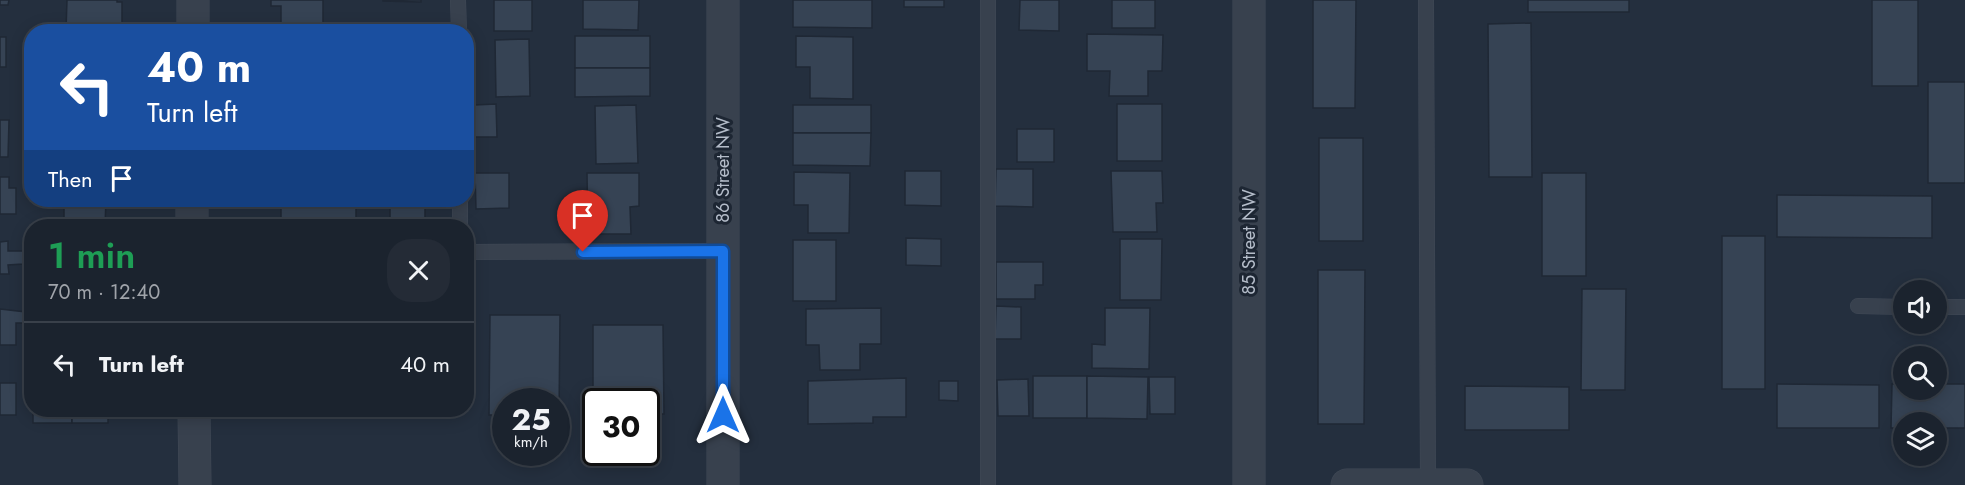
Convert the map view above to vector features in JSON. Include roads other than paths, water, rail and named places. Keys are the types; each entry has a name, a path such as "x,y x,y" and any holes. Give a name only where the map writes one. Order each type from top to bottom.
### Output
{"street":[{"path":"193,0 193,24"},
{"name":"86 Street NW","path":"723,0 723,485"},
{"name":"85 Street NW","path":"1249,0 1249,485"},
{"path":"194,417 195,485"},
{"path":"1347,485 1467,485"}],"lane":[{"path":"458,0 459,24"},
{"path":"988,0 988,485"},
{"path":"1426,0 1428,484"},
{"path":"474,252 723,251"},
{"path":"1858,306 1893,307"},
{"path":"1947,307 1965,307"}]}
